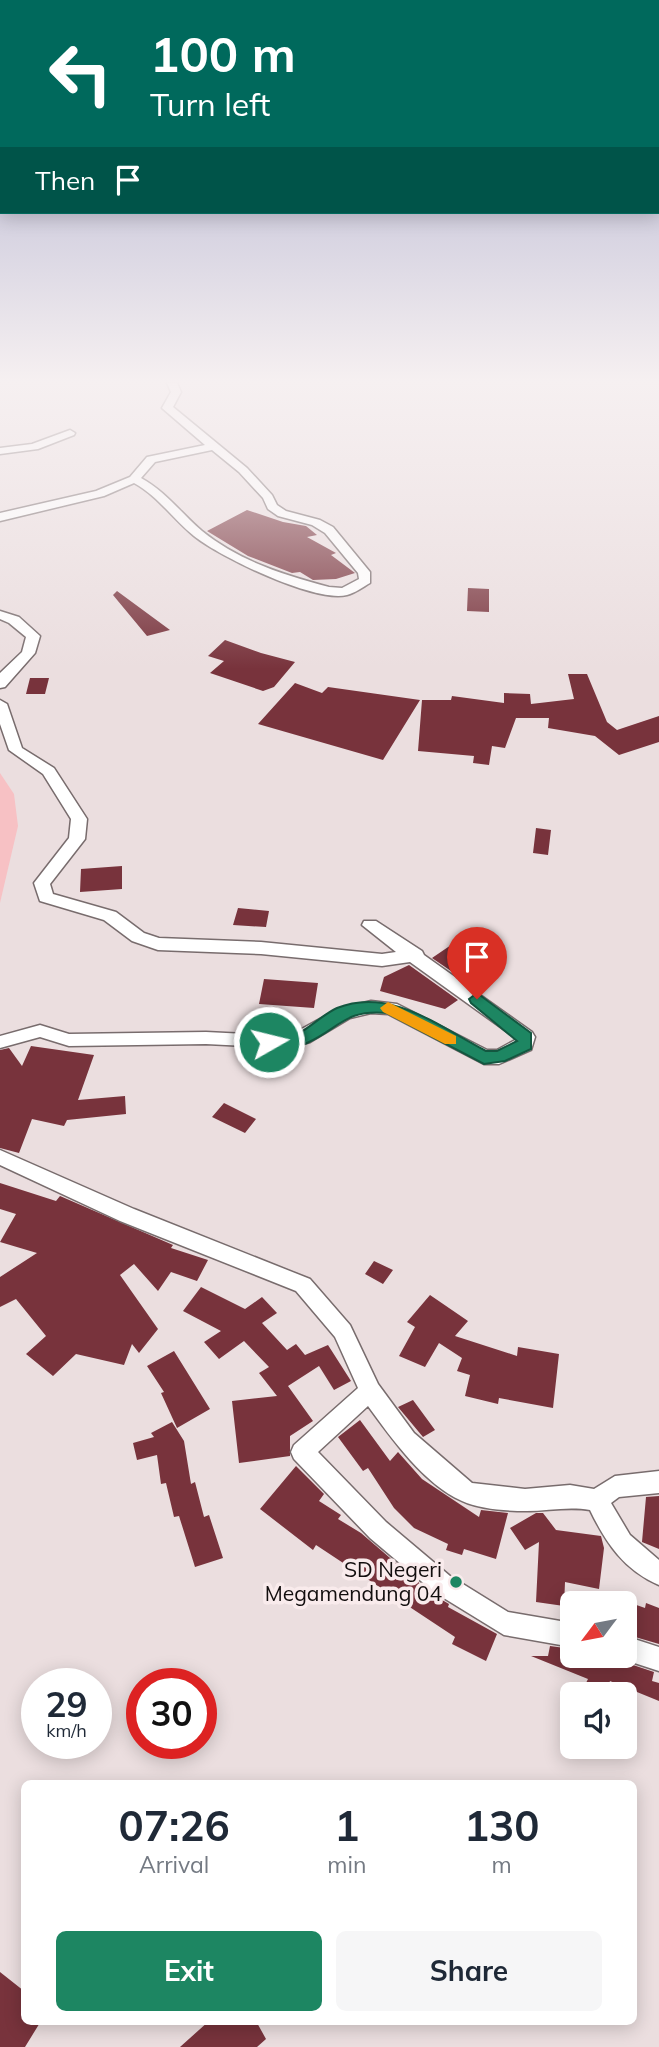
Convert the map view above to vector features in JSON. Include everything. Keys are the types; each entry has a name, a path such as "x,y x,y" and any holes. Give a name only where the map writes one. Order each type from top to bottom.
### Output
{"street":[{"path":"0,517 100,494 134,479 167,502 198,534 238,561 328,591 344,592 366,580 364,572 329,530 316,522 282,514 272,507 252,479"},
{"path":"0,615 15,620 33,636 32,648 26,657 2,678 0,684"},
{"path":"0,704 16,750 49,771 79,819 77,839 42,883 46,897 110,916 138,937 158,944 261,948 382,960 416,956"},
{"path":"0,1042 40,1031 69,1040 206,1038 289,1042 302,1039 342,1012 374,1006 401,1013 484,1058 499,1057 525,1045 526,1037 497,1013 370,925"},
{"path":"0,1157 127,1215 303,1285 325,1306 343,1331 370,1391 406,1440 427,1462 468,1493 525,1500 570,1496 597,1500 615,1487 659,1482"},
{"path":"370,1391 302,1452 378,1530 442,1584 504,1623 560,1633"},
{"path":"597,1500 613,1533 636,1562 659,1573"},
{"path":"637,1652 659,1659"}],"shaded area":[{"path":"0,773 14,794 18,826 0,903"}],"building":[{"path":"247,510 283,522 306,526 317,535 307,537 336,553 331,555 355,573 336,579 313,580 300,572 292,573 248,556 207,531"},
{"path":"468,588 489,589 489,612 467,611"},
{"path":"117,591 170,630 147,636 113,595"},
{"path":"225,640 295,662 274,687 263,691 210,673 224,661 208,656"},
{"path":"568,674 587,674 607,722 617,730 659,716 659,742 619,755 595,736 548,728 549,718 516,718 505,748 492,746 489,765 473,763 474,756 418,751 422,700 451,700 452,696 504,703 504,693 530,694 531,704 574,699"},
{"path":"30,678 49,678 45,694 26,694"},
{"path":"295,683 322,693 328,687 420,700 383,760 258,724"},
{"path":"536,828 551,830 548,855 533,853"},
{"path":"122,866 122,889 80,892 81,869"},
{"path":"238,908 269,911 266,927 233,925"},
{"path":"454,943 473,955 451,971 432,958"},
{"path":"409,965 458,1000 445,1009 380,991 384,977"},
{"path":"264,979 318,983 314,1008 259,1004"},
{"path":"31,1046 94,1055 78,1100 125,1096 126,1114 67,1120 64,1126 32,1119 19,1153 0,1148 0,1050 9,1048 22,1066"},
{"path":"224,1103 256,1119 245,1133 212,1117"},
{"path":"0,1183 56,1201 60,1196 173,1245 171,1248 208,1260 197,1281 171,1272 158,1291 134,1264 120,1275 158,1329 139,1353 132,1344 124,1365 76,1354 53,1376 26,1354 46,1336 16,1299 0,1307 0,1277 37,1253 0,1242 16,1214 0,1209"},
{"path":"374,1261 393,1270 383,1284 365,1274"},
{"path":"201,1287 245,1309 262,1297 277,1313 262,1323 287,1350 296,1344 305,1355 328,1345 351,1381 334,1390 319,1366 288,1386 313,1421 290,1436 290,1456 239,1463 232,1401 277,1396 259,1373 269,1367 244,1341 219,1359 204,1342 221,1331 183,1311"},
{"path":"430,1295 468,1321 455,1336 517,1356 518,1347 559,1354 553,1408 499,1398 498,1404 465,1396 470,1375 457,1371 462,1358 439,1343 425,1367 399,1356 415,1327 407,1322"},
{"path":"174,1351 210,1409 177,1428 161,1393 164,1392 147,1366"},
{"path":"413,1400 435,1430 423,1437 398,1407"},
{"path":"360,1420 390,1461 398,1452 422,1479 479,1517 481,1510 508,1513 496,1559 464,1549 462,1555 446,1550 448,1544 414,1528 394,1508 368,1468 363,1471 338,1437"},
{"path":"172,1422 184,1441 191,1484 195,1482 204,1517 209,1515 223,1558 195,1567 179,1516 174,1517 166,1483 161,1484 157,1455 137,1460 133,1443 154,1437 151,1433"},
{"path":"296,1466 324,1494 319,1501 341,1515 338,1519 361,1533 432,1594 449,1604 448,1607 497,1634 486,1661 452,1644 455,1637 316,1545 313,1550 260,1509"},
{"path":"659,1496 659,1549 642,1542 646,1497"},
{"path":"536,1513 543,1513 556,1530 601,1536 604,1548 599,1589 565,1582 565,1591 560,1591 560,1605 536,1602 539,1542 525,1550 510,1528"},
{"path":"646,1603 659,1608 659,1644 637,1638 637,1605 645,1608"},
{"path":"550,1646 560,1647 560,1668 531,1656 548,1656"},
{"path":"637,1666 654,1672 652,1681 659,1683 659,1701 637,1692 637,1682 586,1682 588,1679 561,1668"},
{"path":"0,1972 21,1989 21,2025 39,2025 25,2047 0,2047"},
{"path":"205,2025 258,2025 266,2039 257,2047 180,2047"}],"slow traffic":[{"path":"388,1008 421,1022 450,1040"}],"place":[{"name":"SD Negeri Megamendung 04","path":"456,1582"}],"route":[{"path":"269,1042 302,1039 342,1012 356,1007 374,1006 391,1008 421,1022 484,1058 499,1057 525,1045 526,1037 477,999"}]}
